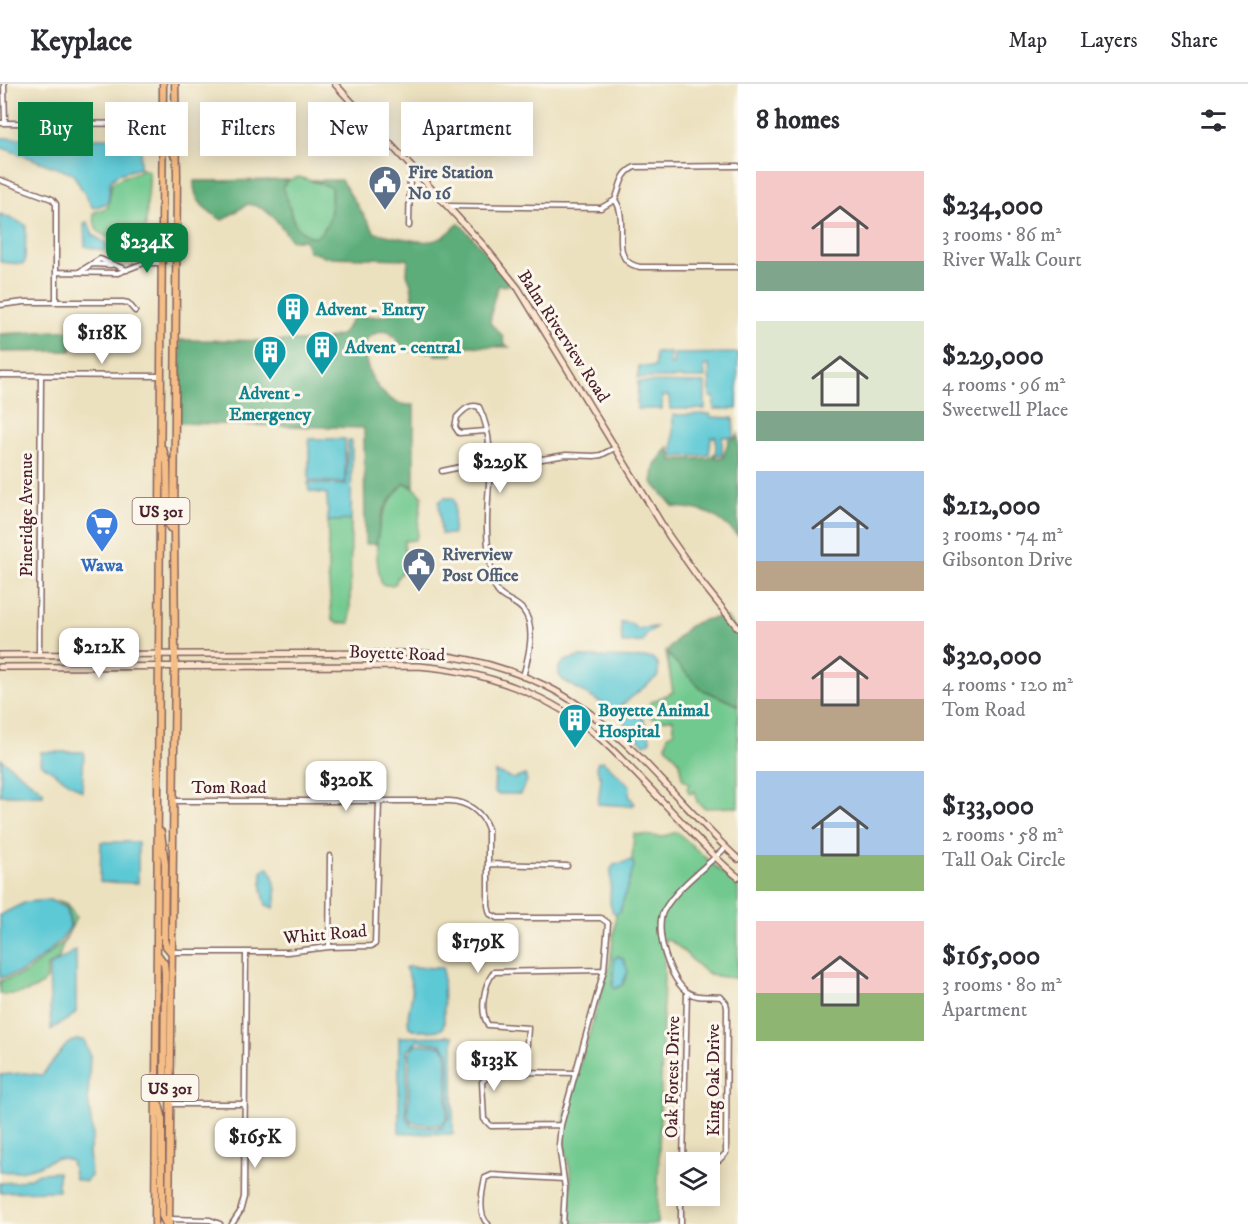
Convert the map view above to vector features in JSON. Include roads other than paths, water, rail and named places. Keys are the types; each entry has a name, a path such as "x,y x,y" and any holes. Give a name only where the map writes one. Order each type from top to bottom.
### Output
{"main road":[{"name":"US 301","path":"163,84 163,102"},
{"name":"US 301","path":"168,1222 175,667 177,158 175,84"},
{"name":"Balm Riverview Road","path":"335,84 485,247 518,288 669,536 702,583 738,628"},
{"name":"US 301","path":"155,1224 164,156"},
{"path":"162,376 176,376"},
{"path":"162,446 168,463 168,523 174,530"},
{"name":"Boyette Road","path":"0,655 422,653 465,658 523,676 566,698 592,715 738,859"},
{"name":"Boyette Road","path":"0,667 418,666 466,672 498,681 548,703 591,730 738,878"},
{"path":"159,826 165,864 164,939 171,952"},
{"path":"158,954 164,963 165,973 164,1089 170,1102"},
{"path":"157,1098 162,1116 162,1216 168,1222"}],"street":[{"path":"4,84 3,123 105,124"},
{"path":"447,206 601,208 615,200 623,176 635,167 738,166"},
{"path":"409,226 410,175 414,171"},
{"path":"0,180 55,201 57,208 56,302"},
{"path":"615,200 621,207 623,255 627,262 640,267 738,267"},
{"path":"78,272 103,259 127,270"},
{"path":"56,272 118,273 144,263 163,262"},
{"path":"94,264 98,273"},
{"path":"0,305 24,302 123,302 128,303 135,311"},
{"path":"0,375 162,376"},
{"name":"Pineridge Avenue","path":"39,655 41,375"},
{"path":"486,431 459,433 455,427 457,417 471,406 477,406 482,412 486,431 490,462 487,529 493,581 499,594 523,610 529,622 528,653 523,676"},
{"path":"442,471 490,462 524,462 566,455 594,456 616,447"},
{"name":"Tom Road","path":"174,801 453,801 471,807 482,817 487,826 488,864"},
{"name":"Whitt Road","path":"171,952 287,952 329,947 371,946 376,942 375,890 379,801"},
{"path":"687,992 669,969 660,921 667,904 725,848"},
{"path":"329,947 330,856"},
{"path":"563,1224 565,1188 559,1145 561,1125 604,970 608,923 601,918 498,918 490,914 488,906 488,864 567,866"},
{"path":"232,1224 240,1212 244,1197 246,952"},
{"path":"525,1072 528,1028 488,1025 483,1017 486,981 495,972 604,970"},
{"name":"Oak Forest Drive","path":"683,1152 687,992"},
{"name":"King Oak Drive","path":"687,992 698,997 721,997 726,1003 726,1153 720,1159"},
{"path":"561,1125 491,1125 484,1119 482,1082 491,1073 575,1073"},
{"path":"170,1102 245,1104"},
{"path":"488,1224 482,1215 485,1178 492,1175 563,1179"},
{"path":"681,1206 681,1224"},
{"path":"168,1222 210,1220 220,1224"}],"water":[{"path":"0,138 18,138 18,154 0,147"},
{"path":"93,138 105,138 105,156 140,156 140,168 118,174 110,182 108,203 93,208 73,174 24,156 93,156"},
{"path":"0,214 26,225 25,262 22,264 0,262"},
{"path":"88,222 93,235 107,244 104,251 85,246 84,223"},
{"path":"655,353 670,353 670,365 673,365 674,354 738,353 737,409 714,409 714,397 710,397 709,365 704,366 705,378 638,378 639,366 655,367"},
{"path":"638,382 705,383 705,409 670,409 669,396 662,396 662,409 637,409"},
{"path":"710,414 711,417 733,418 734,437 722,437 722,455 716,455 716,437 711,437 709,455 673,457 673,415"},
{"path":"309,439 345,439 345,483 309,481"},
{"path":"348,441 352,441 351,520 328,521 327,494 309,491 308,483 346,485"},
{"path":"444,498 453,498 455,503 453,534 441,534 439,502"},
{"path":"621,622 630,623 637,629 656,627 646,635 643,642 622,643"},
{"path":"579,657 652,658 658,664 658,676 617,709 611,709 563,680 559,675 559,667 565,661"},
{"path":"635,710 640,710 650,742 644,744 625,726 624,720"},
{"path":"41,752 84,752 82,791 40,763"},
{"path":"1,759 43,791 43,795 0,795"},
{"path":"603,761 630,786 629,796 635,804 631,806 598,804 601,778 596,767 598,762"},
{"path":"495,772 514,779 525,775 527,781 520,794 497,794 494,791"},
{"path":"101,842 138,842 138,883 100,882"},
{"path":"632,860 634,866 620,911 616,914 610,904 611,869 614,865"},
{"path":"267,867 270,869 276,888 274,908 266,905 262,890 262,872"},
{"path":"50,900 67,909 70,927 61,940 22,972 0,978 0,915 26,902"},
{"path":"76,950 76,1012 51,1030 49,967"},
{"path":"618,956 623,959 628,971 622,985 615,989 613,986 614,959"},
{"path":"406,967 443,968 444,1024 442,1029 425,1031 409,1027 412,986"},
{"path":"453,1036 453,1134 399,1133 399,1037","holes":["417,1041 441,1044 449,1052 449,1117 442,1128 412,1126 406,1117 407,1050"]},
{"path":"76,1040 84,1040 90,1055 88,1098 93,1136 89,1152 91,1176 85,1182 75,1179 71,1161 62,1158 25,1170 0,1171 0,1075 24,1073 42,1075 67,1044"},
{"path":"416,1044 441,1046 447,1052 447,1117 441,1125 413,1123 408,1116 410,1050"},
{"path":"58,1172 58,1191 0,1192 0,1183 17,1182 39,1173"}],"place":[{"name":"Fire Station No 16","path":"385,211"},
{"name":"Advent - Entry","path":"293,338"},
{"name":"Advent - central","path":"322,376"},
{"name":"Advent - Emergency","path":"270,381"},
{"name":"Wawa","path":"102,553"},
{"name":"Riverview Post Office","path":"419,593"},
{"name":"Boyette Animal Hospital","path":"575,749"}]}
